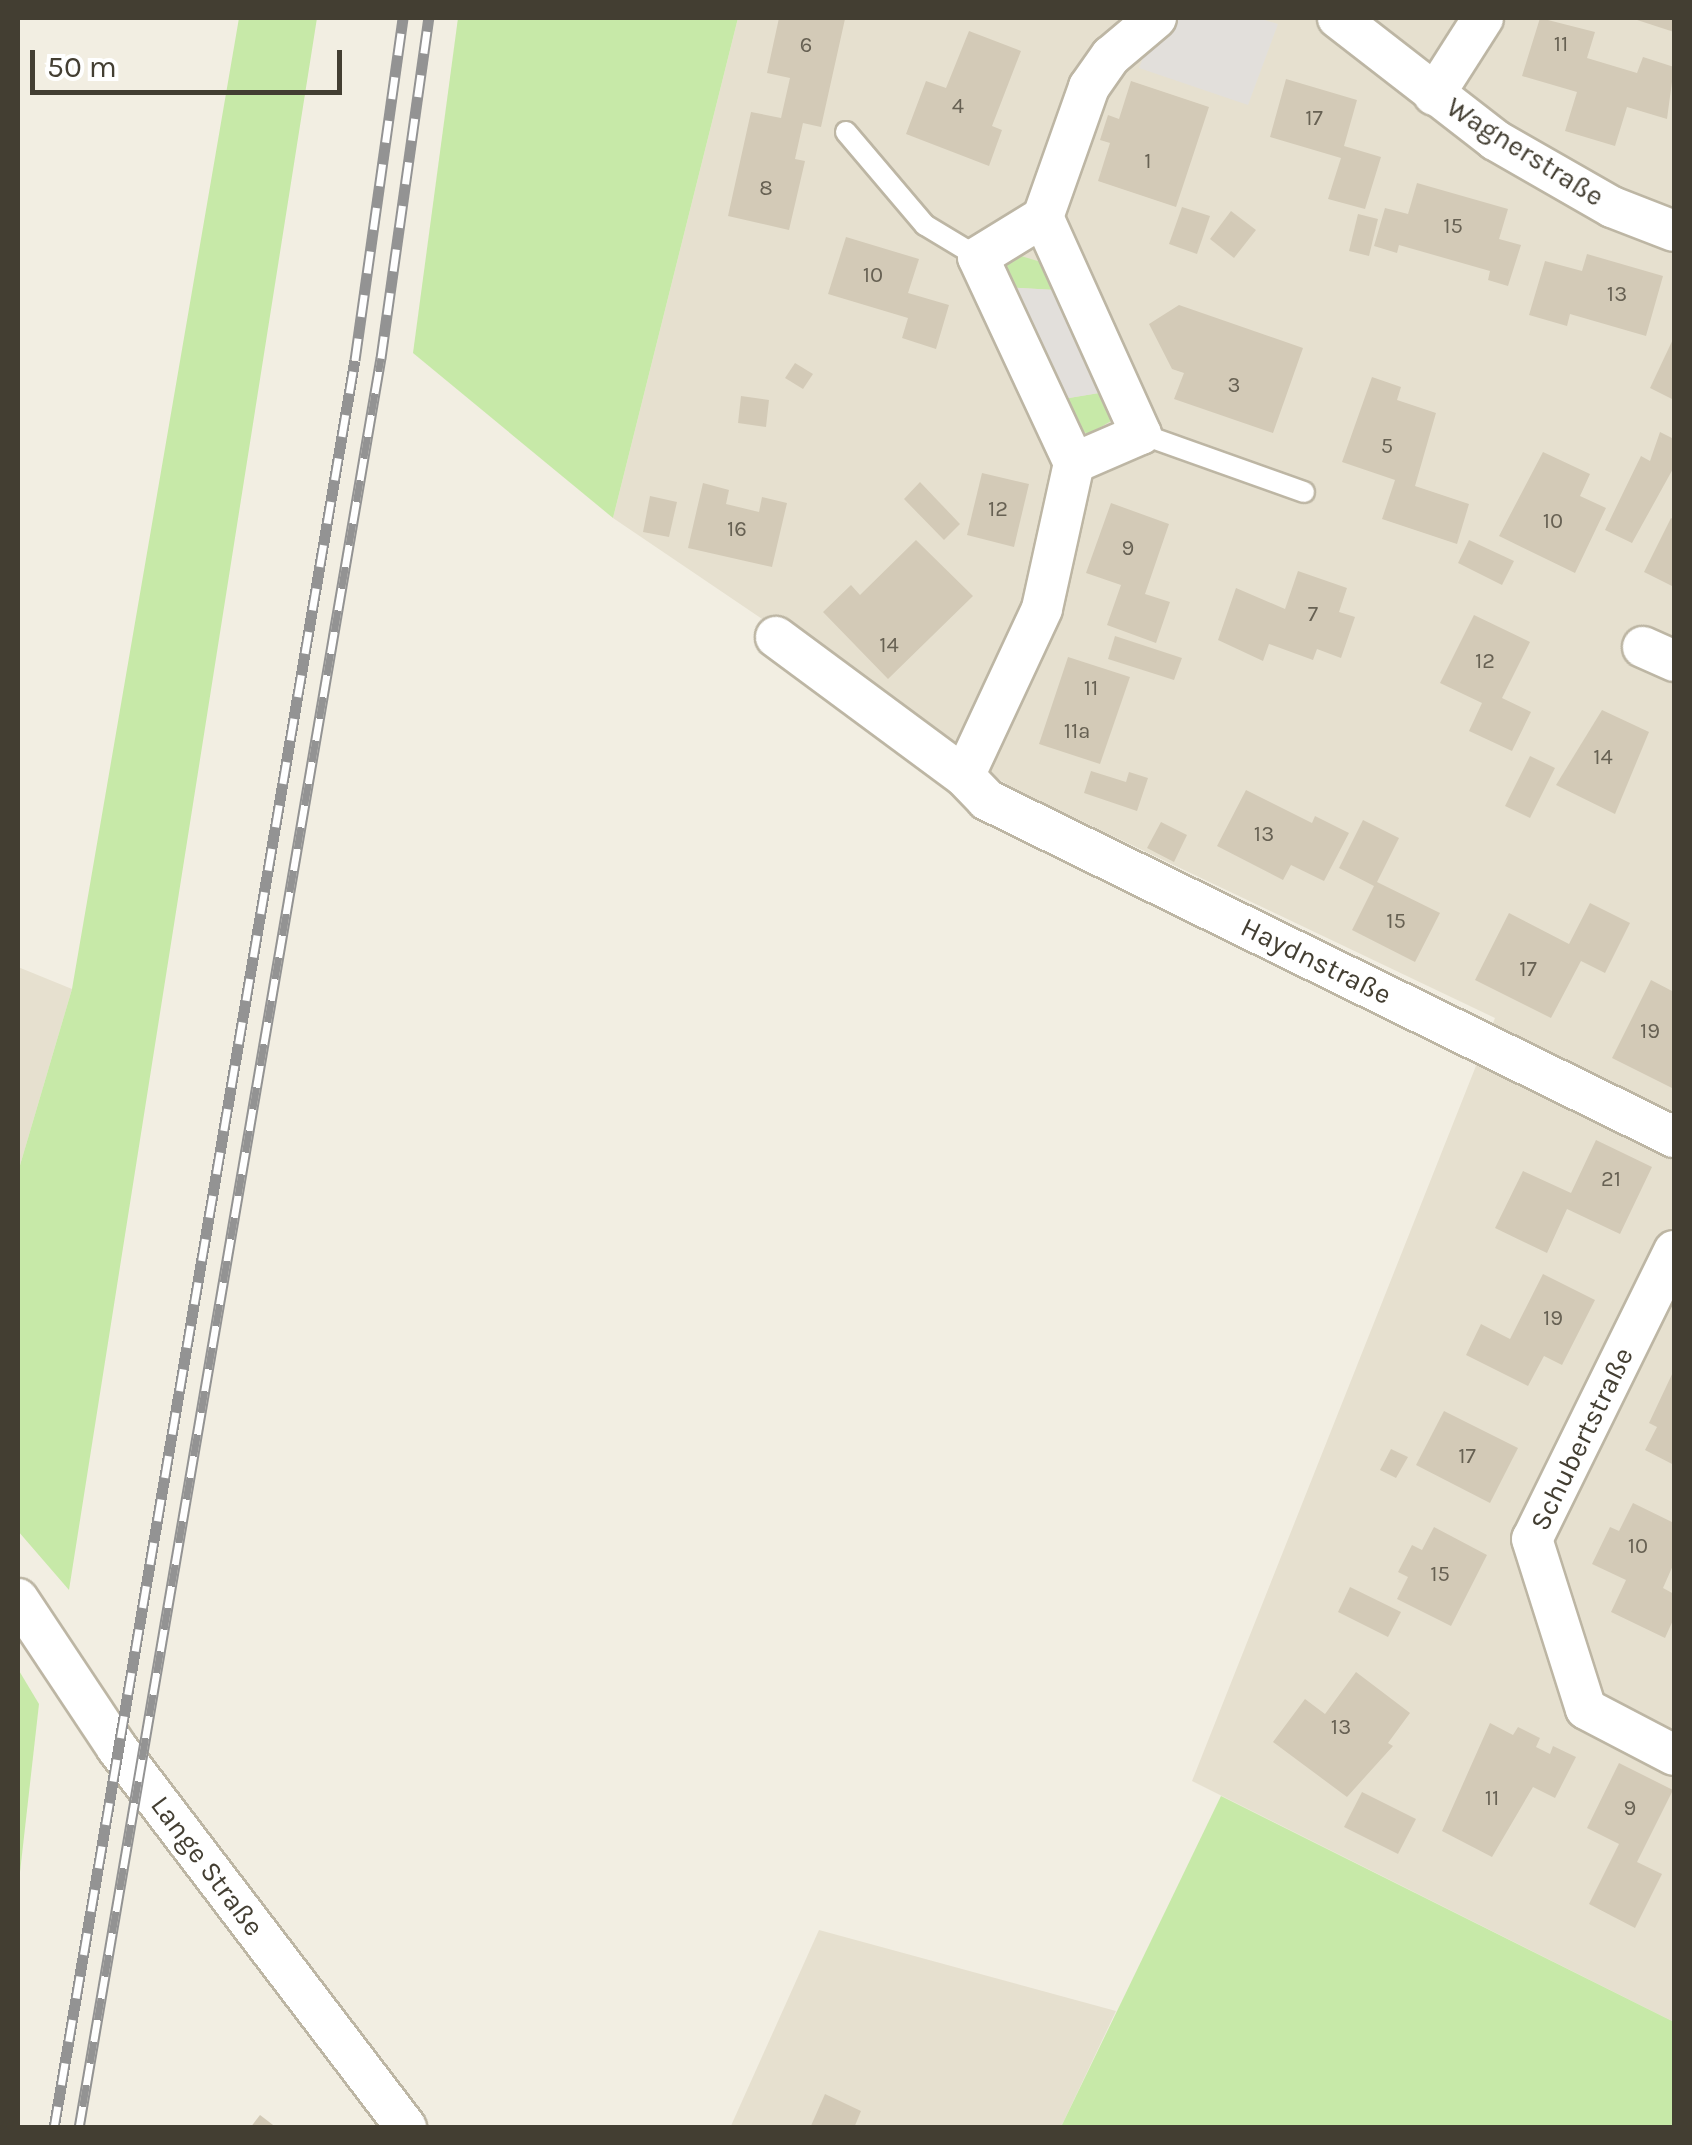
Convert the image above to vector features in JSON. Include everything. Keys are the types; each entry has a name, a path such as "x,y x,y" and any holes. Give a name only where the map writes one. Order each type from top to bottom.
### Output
{"street":[{"path":"964,776 1042,609 1074,463 978,257 1043,217 1089,87 1111,56 1156,18"},
{"name":"Wagnerstraße","path":"1338,18 1494,140 1612,207 1674,231"},
{"path":"1434,95 1483,18"},
{"path":"1043,217 1141,434 1074,463"},
{"name":"Haydnstraße","path":"776,637 964,776 987,800 1674,1137"},
{"name":"Schubertstraße","path":"1674,1252 1532,1539 1586,1708 1674,1754"},
{"name":"Lange Straße","path":"18,1598 118,1748 406,2128"}],"lane":[{"path":"846,132 925,225 978,257"},
{"path":"1141,434 1304,492"}],"shaded area":[{"path":"738,18 1674,18 1674,2022 1192,1781 1495,1018 1012,788 613,518"},
{"path":"1177,18 1258,18 1278,24 1248,105 1139,68 1149,42"},
{"path":"1001,287 1055,290 1105,392 1057,400"},
{"path":"18,967 72,989 18,1172"},
{"path":"819,1930 1116,2011 1061,2127 730,2128"}],"green space":[{"path":"239,18 317,18 69,1590 18,1531 18,1172 72,989"},
{"path":"458,18 738,18 613,518 413,353"},
{"path":"1014,254 1041,262 1055,290 1001,287 1001,266"},
{"path":"1105,392 1111,421 1089,434 1075,429 1057,400"},
{"path":"18,1669 39,1704 18,1890"},
{"path":"1221,1796 1674,2022 1674,2127 1061,2127"}],"building":[{"path":"779,18 845,19 821,127 803,123 795,159 805,161 789,230 728,216 751,112 781,118 790,78 767,73"},
{"path":"1540,18 1595,32 1587,58 1637,73 1643,57 1674,67 1667,119 1627,107 1615,146 1565,131 1577,92 1522,76"},
{"path":"1631,18 1674,18 1674,32"},
{"path":"969,31 1021,51 992,126 1002,130 989,166 906,134 926,81 946,88"},
{"path":"1286,79 1357,100 1344,146 1381,157 1365,209 1328,199 1341,158 1270,137"},
{"path":"1131,81 1209,107 1176,207 1098,181 1110,143 1100,140 1108,115 1119,119"},
{"path":"1417,183 1508,209 1499,239 1521,245 1508,286 1488,280 1490,271 1399,245 1397,253 1374,246 1385,208 1408,214"},
{"path":"1182,207 1210,216 1197,254 1169,244"},
{"path":"1231,211 1256,230 1234,258 1210,239"},
{"path":"1358,214 1378,219 1369,256 1349,251"},
{"path":"846,237 919,259 908,293 949,305 936,349 902,338 908,318 828,294"},
{"path":"1587,254 1663,276 1646,336 1570,314 1567,326 1529,315 1545,261 1582,271"},
{"path":"1179,305 1303,348 1273,433 1174,399 1184,373 1172,369 1149,324"},
{"path":"1674,337 1674,393 1672,399 1650,388"},
{"path":"795,363 813,374 803,389 785,378"},
{"path":"1372,377 1401,387 1397,400 1436,413 1415,486 1469,504 1457,544 1382,519 1395,480 1342,462"},
{"path":"741,396 769,400 766,427 738,423"},
{"path":"1660,432 1674,439 1674,467 1632,543 1605,530 1641,456 1650,461"},
{"path":"1543,452 1590,474 1580,496 1606,508 1575,573 1499,536"},
{"path":"982,473 1029,484 1014,547 967,535"},
{"path":"920,482 960,524 944,540 904,499"},
{"path":"703,483 729,490 726,504 759,512 762,497 787,503 772,567 688,548"},
{"path":"650,496 677,502 669,537 643,532"},
{"path":"1111,503 1169,524 1145,594 1170,602 1156,643 1107,625 1121,585 1086,573"},
{"path":"1671,518 1674,520 1674,587 1644,572"},
{"path":"916,540 973,596 888,679 823,612 851,585 860,595"},
{"path":"1469,540 1514,561 1502,585 1458,563"},
{"path":"1298,571 1347,588 1339,612 1355,617 1341,658 1317,649 1313,660 1269,644 1263,661 1218,640 1236,588 1285,609"},
{"path":"1474,615 1530,642 1502,698 1531,712 1512,751 1469,731 1482,703 1440,683"},
{"path":"1115,636 1182,658 1174,680 1108,659"},
{"path":"1068,657 1130,677 1100,764 1039,744"},
{"path":"1602,710 1649,732 1615,814 1556,785"},
{"path":"1530,756 1555,768 1530,818 1505,806"},
{"path":"1091,771 1126,782 1129,772 1148,778 1137,811 1084,793"},
{"path":"1246,790 1312,823 1315,816 1349,833 1324,881 1291,865 1283,880 1217,846"},
{"path":"1363,820 1399,838 1377,882 1440,913 1415,962 1352,930 1374,886 1339,868"},
{"path":"1161,822 1187,835 1174,862 1147,848"},
{"path":"1590,903 1630,923 1605,973 1581,961 1551,1018 1475,980 1509,913 1569,944"},
{"path":"1651,980 1674,992 1674,1089 1612,1058"},
{"path":"1596,1140 1652,1167 1620,1234 1567,1209 1547,1253 1495,1228 1523,1171 1571,1193"},
{"path":"1543,1274 1595,1300 1562,1365 1544,1356 1528,1386 1466,1355 1481,1324 1510,1339"},
{"path":"1674,1370 1674,1465 1645,1450 1657,1427 1649,1423"},
{"path":"1444,1411 1518,1448 1490,1503 1416,1465"},
{"path":"1391,1449 1408,1457 1396,1478 1380,1470"},
{"path":"1633,1503 1674,1523 1674,1563 1663,1588 1674,1594 1674,1618 1665,1638 1611,1612 1626,1580 1592,1564 1610,1527 1619,1531"},
{"path":"1434,1527 1487,1555 1451,1626 1397,1599 1408,1577 1398,1572 1412,1545 1422,1550"},
{"path":"1350,1587 1401,1612 1388,1637 1338,1612"},
{"path":"1356,1672 1410,1713 1388,1743 1393,1746 1347,1797 1273,1742 1305,1699 1325,1714"},
{"path":"1490,1723 1513,1735 1518,1727 1540,1738 1536,1747 1550,1754 1553,1746 1576,1757 1555,1798 1533,1787 1492,1857 1442,1831"},
{"path":"1619,1763 1673,1790 1637,1862 1662,1874 1635,1928 1589,1904 1619,1844 1587,1828"},
{"path":"1362,1792 1416,1819 1398,1854 1344,1827"},
{"path":"825,2094 861,2111 854,2128 810,2128"},
{"path":"260,2115 277,2128 250,2128"}],"railway":[{"path":"54,2128 355,360 403,18"},
{"path":"79,2128 381,358 429,18"}]}
